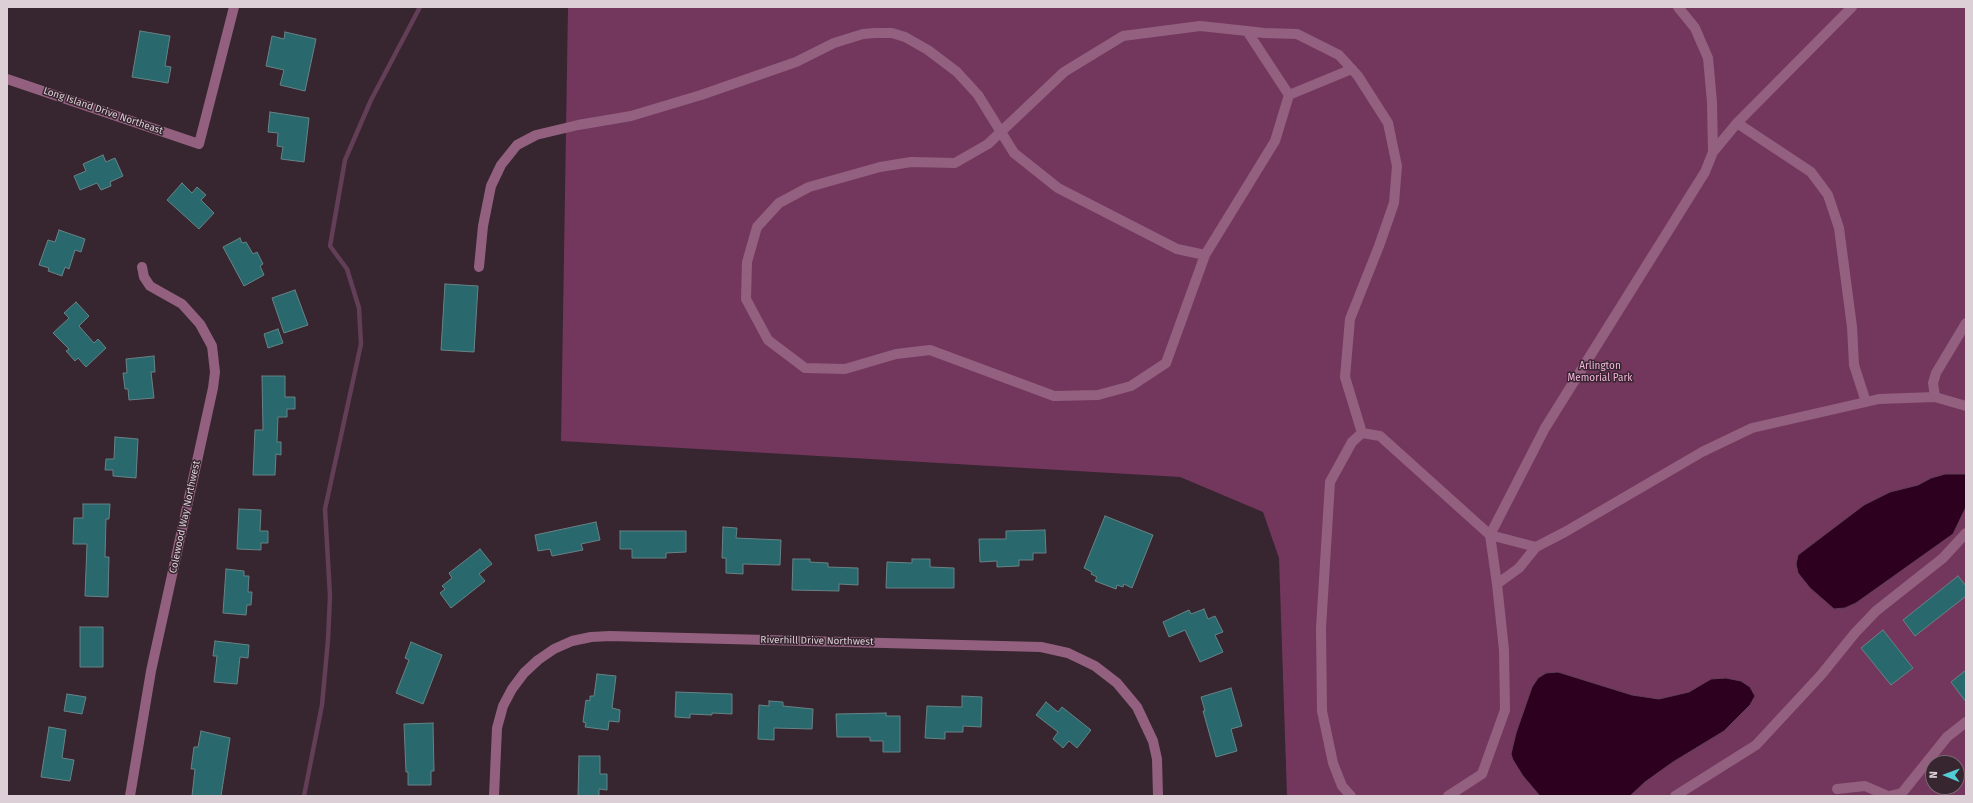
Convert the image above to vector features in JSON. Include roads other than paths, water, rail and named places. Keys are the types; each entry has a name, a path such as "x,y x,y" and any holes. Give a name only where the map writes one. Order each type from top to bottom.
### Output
{"street":[{"name":"Long Island Drive Northeast","path":"7,79 199,144 234,7"},
{"path":"1678,7 1695,28 1708,58 1712,102 1713,152"},
{"path":"1448,796 1482,774 1504,710 1504,650 1490,535 1545,428 1705,172 1713,152 1737,123 1852,7"},
{"path":"1352,69 1289,95 1274,141 1205,255 1166,363 1131,386 1098,396 1054,396 930,350 896,354 845,369 805,368 768,340 746,299 747,262 758,227 779,203 809,187 880,166 910,162 955,163 988,144 1064,72 1123,36 1200,26 1297,34 1339,55 1352,69 1388,122 1397,166 1394,203 1380,246 1350,319 1345,377 1362,433"},
{"path":"1247,31 1289,95"},
{"path":"480,267 483,226 491,186 501,165 517,145 536,135 578,125 631,116 701,95 796,62 834,43 863,34 892,33 905,37 928,50 957,72 978,95 1014,153 1058,188 1177,249 1205,255"},
{"path":"1737,123 1811,172 1828,195 1839,228 1852,327 1854,365 1866,402"},
{"name":"Colewood Way Northwest","path":"130,796 151,671 213,388 215,372 212,346 200,324 182,304 150,286 144,278 142,267"},
{"path":"1935,397 1933,383 1936,373 1966,323"},
{"path":"1497,584 1519,568 1536,547 1702,452 1752,428 1879,399 1935,397 1966,406"},
{"path":"1362,433 1380,436 1490,535 1536,547"},
{"path":"1351,796 1342,786 1333,763 1322,711 1321,628 1326,527 1330,482 1352,442 1362,433"},
{"path":"1675,796 1756,745 1821,675 1855,633 1876,611 1943,558 1966,533"},
{"name":"Riverhill Drive Northwest","path":"494,796 497,728 503,706 512,689 524,673 538,660 554,649 572,641 591,637 610,636 1041,646 1068,653 1095,666 1118,683 1137,707 1154,747 1159,780 1158,796"},
{"path":"1837,790 1865,786 1889,796 1902,793 1947,736 1966,722"}],"waterway":[{"path":"304,796 322,705 328,640 330,596 325,509 361,344 359,308 347,269 330,246 345,160 371,100 420,7"}],"park label":[{"name":"Arlington Memorial Park","path":"1600,372"}]}
